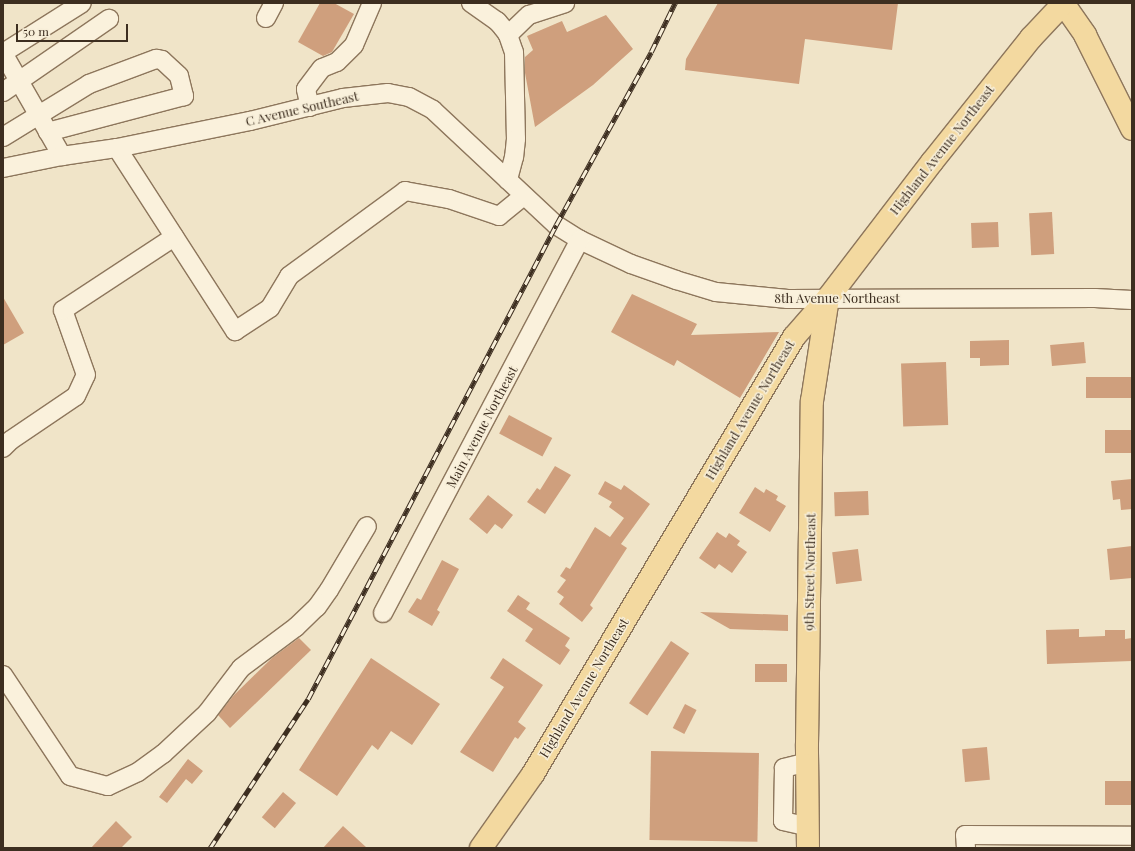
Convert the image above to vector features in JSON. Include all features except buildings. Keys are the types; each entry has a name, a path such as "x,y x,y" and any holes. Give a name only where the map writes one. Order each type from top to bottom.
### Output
{"main road":[{"path":"1063,3 1085,36 1132,129"},
{"name":"Highland Avenue Northeast","path":"482,848 533,774 794,336 828,298 980,101 1031,38 1063,3"},
{"name":"9th Street Northeast","path":"808,838 812,402 828,298"}],"street":[{"path":"62,156 3,53 82,3"},
{"path":"310,107 306,89 322,68 337,62 354,45 372,3"},
{"path":"471,3 496,21 508,35 514,52 516,139 514,157 508,180"},
{"path":"508,35 529,16 543,7 565,3"},
{"path":"3,92 109,19"},
{"path":"3,136 89,84 156,59 162,60 179,76 184,96 48,132"},
{"name":"C Avenue Southeast","path":"3,168 62,156 117,148 366,94 388,93 409,97 434,110 556,225"},
{"path":"117,148 235,331 270,308 289,276 405,191 449,200 499,216 524,196"},
{"name":"8th Avenue Northeast","path":"556,225 580,240 631,264 716,292 788,300 828,298 1095,298 1132,300"},
{"path":"3,448 11,440 76,396 86,375 63,310 174,237"},
{"name":"Main Avenue Northeast","path":"383,614 580,240"},
{"path":"3,675 70,776 108,786 138,772 163,754 207,713 240,668 296,627 317,607 329,590 367,526"},
{"path":"966,842 1132,836"}],"railway":[{"path":"210,848 308,699 556,225 651,52 675,3"}]}
